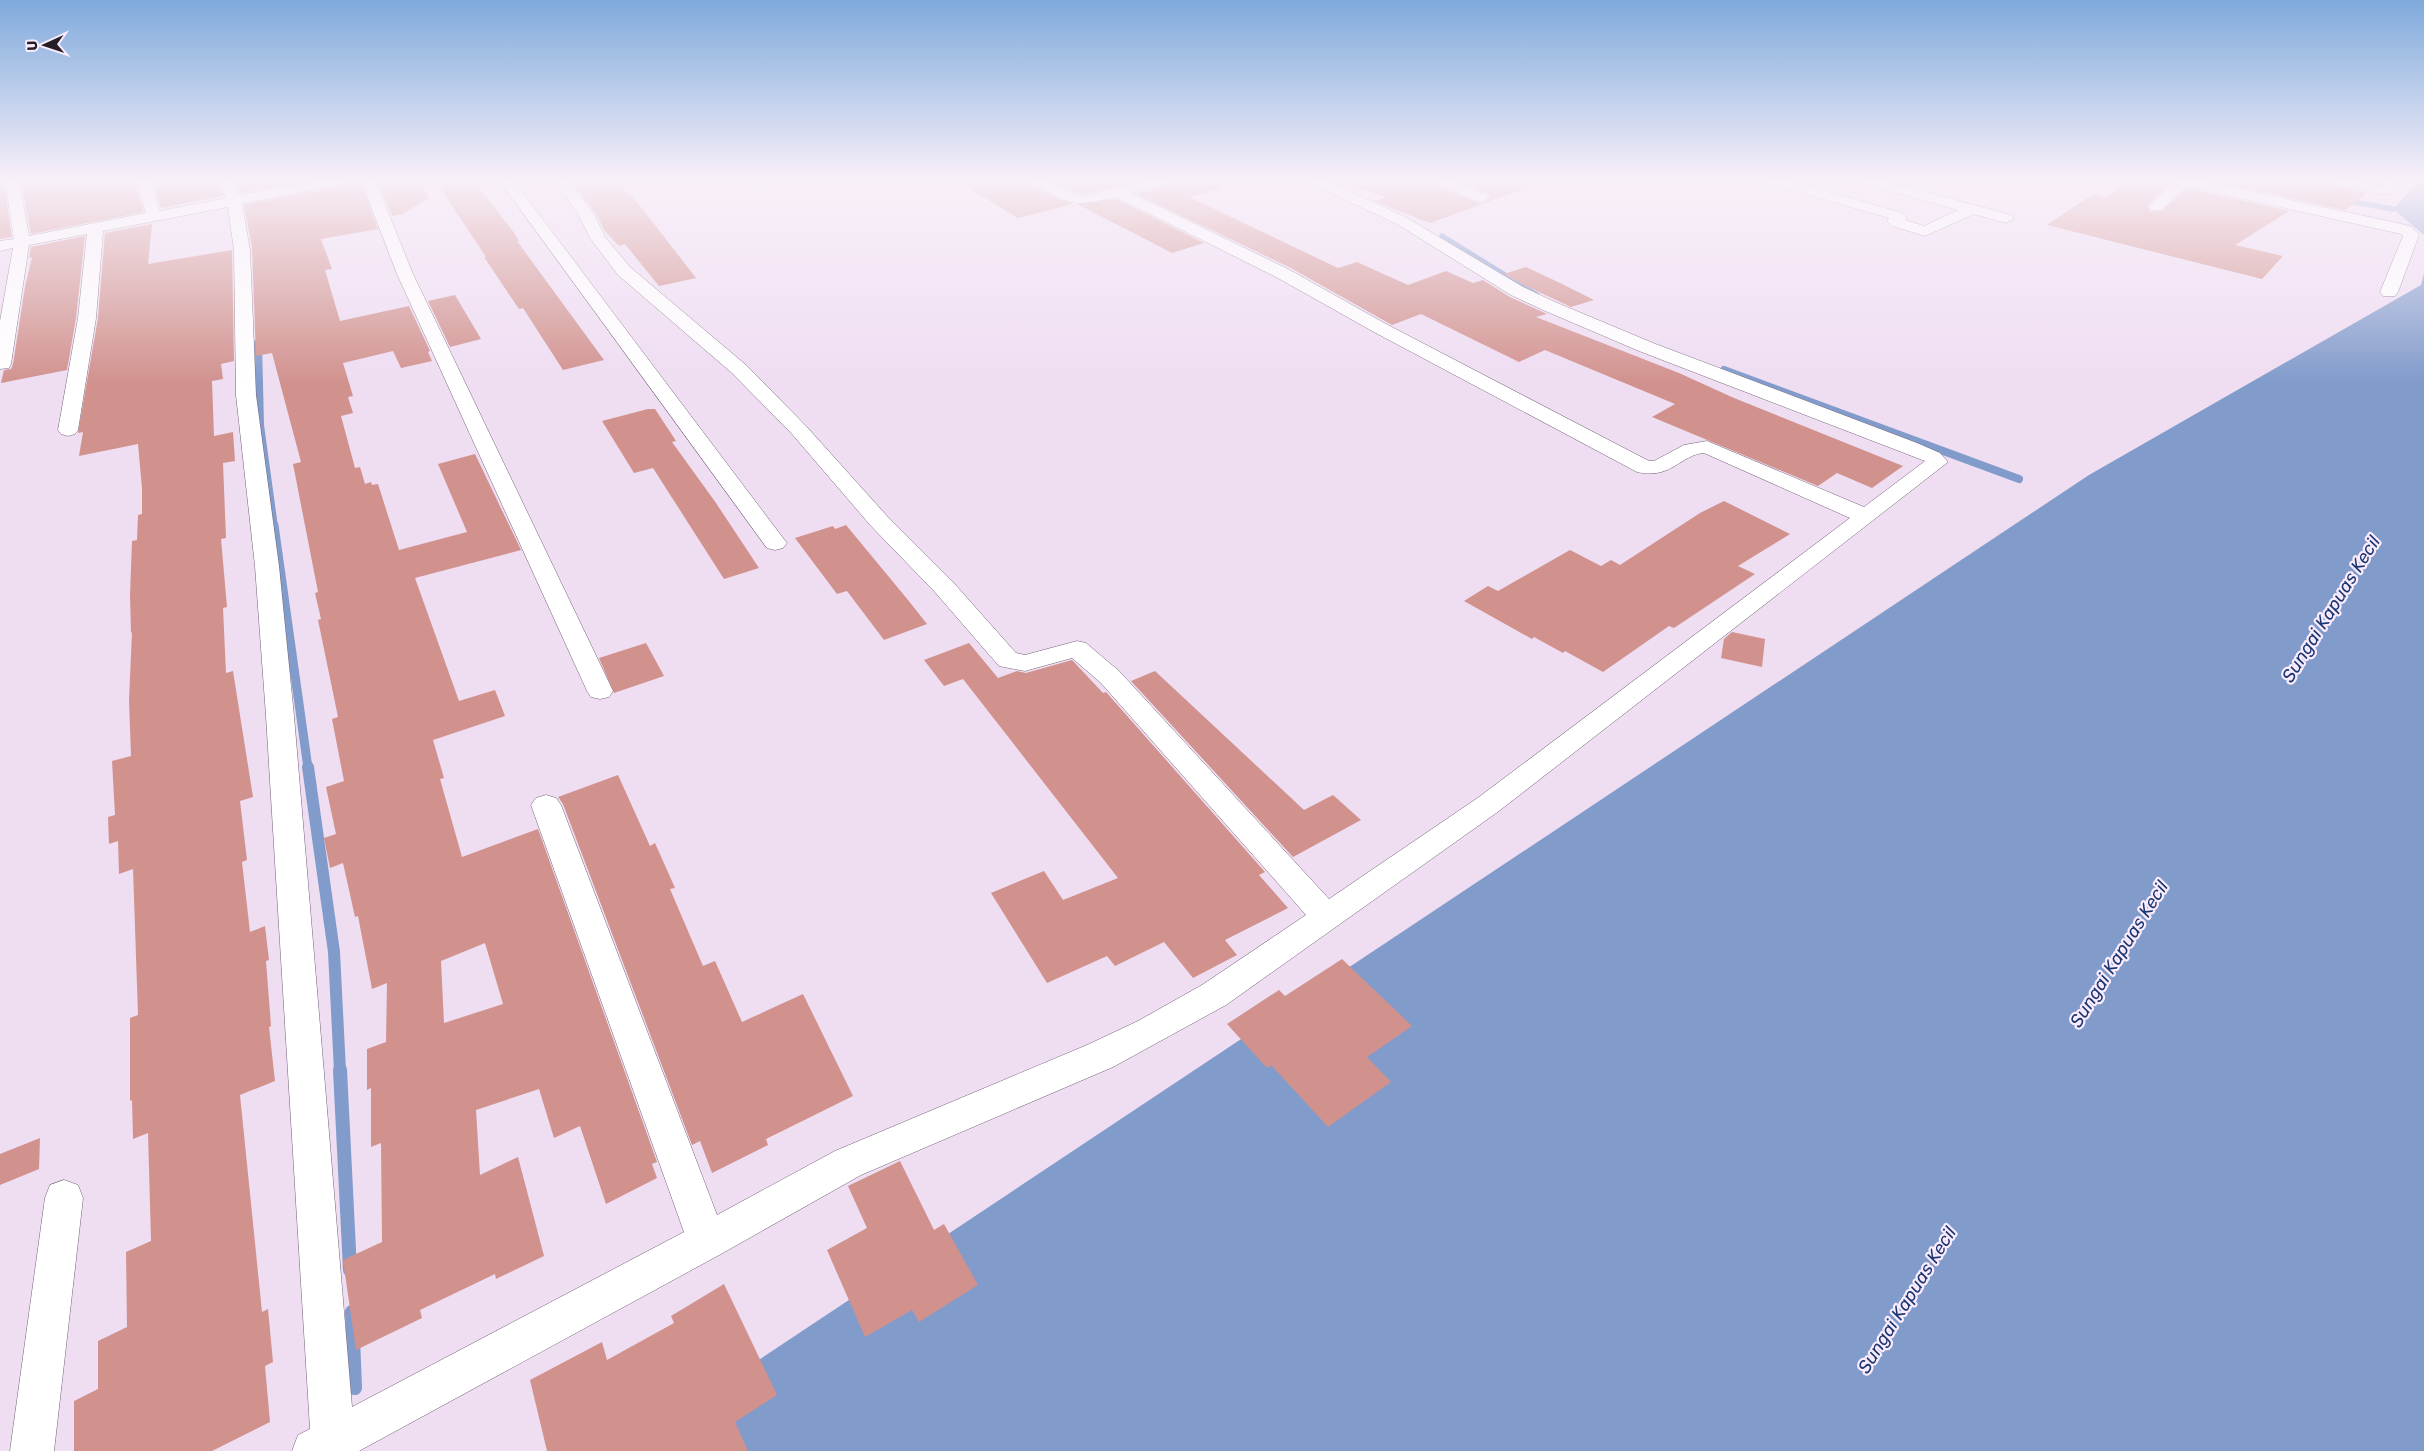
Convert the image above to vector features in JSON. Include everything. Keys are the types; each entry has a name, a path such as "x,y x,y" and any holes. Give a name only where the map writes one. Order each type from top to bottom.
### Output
{"street":[{"path":"2,364 6,314 21,248"},
{"path":"68,430 87,318 94,248"},
{"path":"242,248 246,395 267,566 280,716 324,1446 707,1241 848,1162 1100,1056 1150,1031 1214,995 1497,798 1638,688 1937,462 1933,457 1910,447 1646,347 1550,306 1517,291 1447,248"},
{"path":"395,248 405,274 600,691"},
{"path":"556,248 775,544"},
{"path":"606,248 624,271 688,324 753,382 799,430 879,521 943,586 1008,660 1025,663 1077,649 1084,653 1110,678 1327,916"},
{"path":"1231,248 1282,273 1380,328 1645,467 1660,467 1694,448 1707,447 1865,516"},
{"path":"2389,292 2405,248"},
{"path":"546,805 707,1241"},
{"path":"32,1451 64,1198"}],"water":[{"name":"Sungai Kapuas Kecil","path":"2424,273 2424,1451 622,1451 2089,475 2421,285"}],"building":[{"path":"31,248 84,248 76,318 67,370 1,383 4,370 11,369 13,364 25,287 32,257 29,258"},
{"path":"104,248 150,248 148,264 232,250 234,361 221,364 223,379 212,381 214,436 233,432 235,461 223,463 226,538 221,539 227,607 223,608 226,673 233,671 253,797 240,801 247,860 242,862 250,932 265,926 269,960 266,961 271,1026 269,1027 275,1081 240,1095 262,1312 268,1309 273,1362 265,1366 270,1422 212,1451 74,1451 74,1401 98,1389 98,1341 127,1327 126,1252 151,1241 148,1133 133,1139 132,1100 130,1101 130,1018 138,1015 133,869 119,874 118,841 109,844 108,817 115,815 112,761 131,756 129,700 132,632 130,595 132,541 137,540 138,515 142,514 142,488 138,444 79,456 83,432 78,433 98,318"},
{"path":"252,248 324,248 332,269 325,270 340,321 409,306 430,351 428,352 432,361 401,368 393,351 343,363 353,396 348,397 353,413 341,416 355,468 360,467 365,484 371,482 372,485 378,484 399,550 467,532 438,464 475,454 521,550 415,578 459,701 495,690 505,716 433,740 444,778 440,779 462,857 538,829 657,1162 652,1164 657,1178 606,1204 580,1126 554,1138 539,1089 476,1110 480,1175 518,1157 544,1256 496,1279 495,1274 420,1310 422,1318 356,1350 343,1260 382,1242 381,1143 371,1147 371,1088 367,1090 367,1049 386,1042 387,983 372,989 358,916 355,917 343,863 330,868 324,838 336,834 326,787 344,781 332,719 338,717 318,620 321,619 315,593 318,592 293,464 301,462 272,353 256,356","holes":["485,943 503,1004 444,1023 441,961"]},
{"path":"480,248 522,248 604,360 563,370 523,308 519,309 484,257 486,257"},
{"path":"628,248 672,248 696,278 659,286"},
{"path":"1162,248 1189,248 1172,253"},
{"path":"1249,248 1295,248 1338,268 1357,262 1408,285 1446,271 1473,283 1483,280 1510,297 1547,314 1536,317 1679,373 1734,398 1903,466 1872,488 1837,473 1818,486 1652,417 1675,404 1545,350 1519,362 1421,314 1392,325 1289,267"},
{"path":"2137,248 2247,248 2283,256 2262,279"},
{"path":"1526,267 1594,300 1571,307 1504,274"},
{"path":"455,295 481,339 450,347 428,301"},
{"path":"648,409 655,409 676,441 672,442 716,503 759,568 724,579 653,468 634,473 602,421"},
{"path":"1724,501 1790,534 1738,566 1755,574 1674,628 1669,626 1603,672 1565,651 1563,653 1534,637 1532,639 1464,601 1488,586 1498,591 1570,550 1601,566 1611,560 1620,565 1700,513"},
{"path":"846,525 927,624 884,640 847,591 837,594 795,538 833,526 835,529"},
{"path":"1732,632 1765,639 1762,667 1721,658 1724,639"},
{"path":"646,643 664,676 614,693 599,658"},
{"path":"969,643 998,678 1017,671 1026,673 1072,660 1103,693 1106,692 1265,872 1259,875 1288,908 1225,940 1237,955 1193,978 1164,942 1115,966 1107,956 1047,983 991,893 1044,871 1063,900 1118,878 963,679 944,686 924,660"},
{"path":"1155,671 1304,810 1333,795 1361,820 1293,857 1131,681"},
{"path":"618,775 650,846 655,843 675,888 670,889 703,966 715,961 742,1022 803,994 853,1096 766,1139 768,1145 712,1173 700,1141 692,1145 563,804 558,797"},
{"path":"1342,959 1412,1026 1367,1057 1391,1082 1328,1127 1271,1065 1267,1068 1227,1024 1279,990 1285,996"},
{"path":"40,1138 39,1169 0,1185 0,1154"},
{"path":"900,1161 934,1230 944,1224 978,1285 919,1322 912,1310 865,1337 827,1250 867,1228 848,1186"},
{"path":"724,1284 777,1395 735,1422 748,1451 547,1451 530,1380 602,1342 607,1360 674,1323 671,1316"}],"waterway":[{"path":"1461,248 1537,295"},
{"path":"258,343 260,425 274,527"},
{"path":"1724,370 2019,479"},
{"path":"274,525 308,768"},
{"path":"308,767 334,952 340,1071"},
{"path":"340,1070 350,1270"},
{"path":"352,1312 355,1388"}]}
